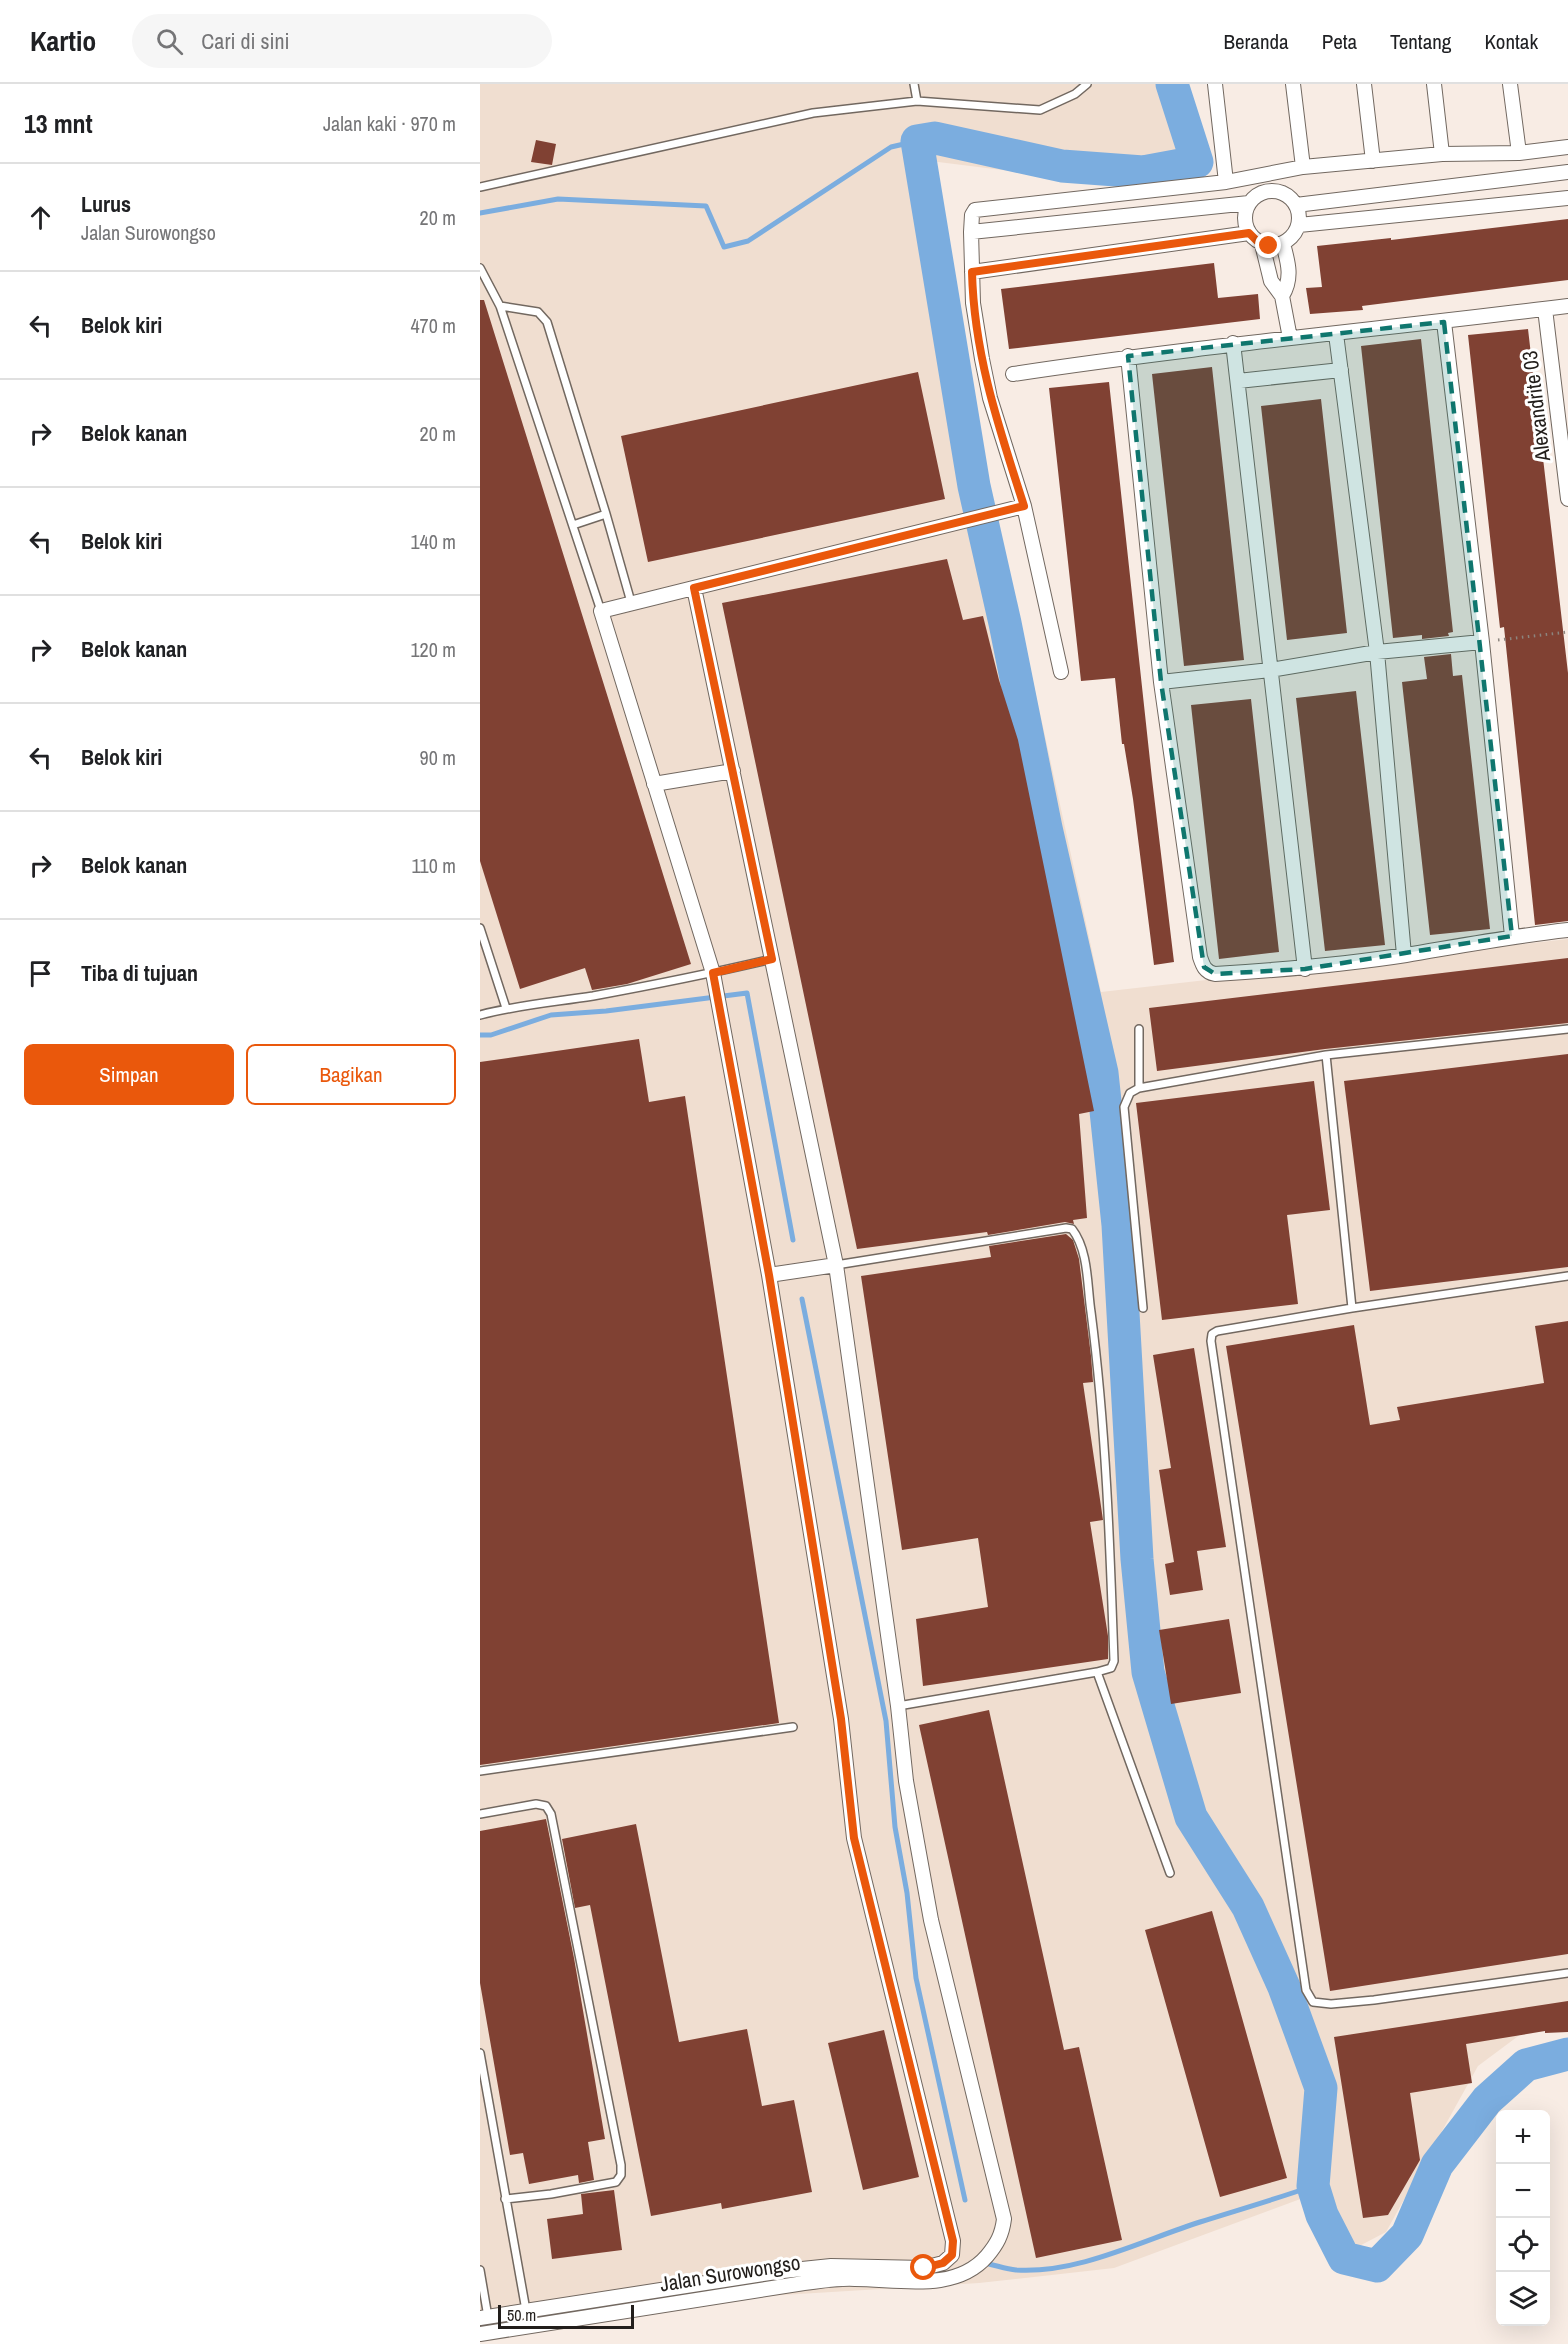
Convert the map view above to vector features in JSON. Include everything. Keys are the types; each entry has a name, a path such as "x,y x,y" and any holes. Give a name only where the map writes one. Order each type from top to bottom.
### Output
{"street":[{"path":"1215,84 1226,182"},
{"path":"1293,84 1303,167"},
{"path":"1364,84 1373,161"},
{"path":"1434,84 1442,154"},
{"path":"1510,84 1519,153"},
{"path":"1060,672 1024,506 990,398 973,303 971,232 972,215 975,210 1226,182 1303,167 1442,154 1519,153 1568,147"},
{"path":"1296,205 1568,172"},
{"path":"971,232 1249,203 1264,192 1273,191 1282,192 1296,205 1300,218 1299,225 1290,240 1276,246 1262,244 1249,233 1245,218 1249,203"},
{"path":"1299,225 1568,198"},
{"path":"972,272 1249,233"},
{"path":"1262,244 1271,280 1282,296 1290,338"},
{"path":"1282,296 1289,281 1288,262 1283,244"},
{"path":"1013,374 1233,343 1336,334 1568,306"},
{"name":"Alexandrite 03","path":"1545,309 1568,499"},
{"path":"1444,322 1482,642 1512,936"},
{"path":"1336,334 1377,652 1404,955"},
{"path":"1233,343 1305,969"},
{"path":"1128,356 1161,682 1200,957 1204,968 1209,973 1215,974 1305,969 1512,936 1568,930"},
{"path":"1238,381 1341,370"},
{"path":"836,1265 776,1274 715,980 601,611 1024,506"},
{"name":"Jalan Surowongso","path":"480,2334 804,2283 852,2278 940,2280 960,2277 983,2260 1002,2235 1004,2219 931,1920 906,1780 898,1706 836,1265 694,588"},
{"path":"1161,682 1270,670 1377,652 1482,642"},
{"path":"654,784 733,771"},
{"name":"Jalan Surowongso","path":"484,2318 783,2271 831,2266 924,2268 943,2263 952,2255 953,2241 854,1838 841,1719 776,1274"}],"lane":[{"path":"914,84 916,100"},
{"path":"480,187 813,113 916,100 1040,110 1075,94 1086,84"},
{"path":"480,268 500,306 601,611"},
{"path":"500,306 538,312 547,322 631,602"},
{"path":"573,525 606,514"},
{"path":"480,928 506,1008"},
{"path":"480,1015 506,1008 715,980 772,959"},
{"path":"1139,1029 1139,1088"},
{"path":"1143,1308 1124,1107 1130,1093 1139,1088 1326,1055 1568,1029"},
{"path":"1326,1055 1352,1308"},
{"path":"836,1265 1066,1228 1072,1229 1082,1247 1097,1357 1108,1486 1114,1661 1111,1668 1097,1672 898,1706"},
{"path":"1568,1276 1352,1308 1217,1331 1212,1334 1211,1341 1306,1990 1313,2002 1331,2004 1568,1973"},
{"path":"1097,1672 1170,1873"},
{"path":"480,1771 793,1727"},
{"path":"480,1814 536,1804 546,1806 551,1814 621,2165 621,2175 616,2182 551,2194 505,2199"},
{"path":"480,2053 528,2326"},
{"path":"480,2270 484,2318"}],"path":[{"path":"1482,642 1568,632"}],"highlighted area":[{"path":"1444,322 1512,936 1305,969 1215,974 1204,967 1161,682 1128,356"}],"shaded area":[{"path":"480,84 1182,84 1202,154 1189,180 1123,185 930,161 935,233 1101,992 1568,939 1568,2028 1525,2031 1478,2066 1386,2232 1344,2254 1322,2191 1114,2268 979,2283 735,2298 480,2338"}],"building":[{"path":"536,140 556,144 552,165 531,162"},
{"path":"1568,219 1568,280 1362,306 1363,310 1310,314 1306,288 1322,287 1317,246 1391,238 1391,240"},
{"path":"1214,263 1218,298 1258,294 1260,319 1009,349 1001,289"},
{"path":"480,300 484,300 691,964 627,984 592,990 585,968 520,989 480,861"},
{"path":"1528,329 1568,673 1568,921 1535,925 1504,627 1500,628 1468,335"},
{"path":"1421,339 1453,632 1448,633 1449,636 1422,639 1422,635 1393,638 1361,346"},
{"path":"1212,367 1244,660 1184,666 1152,374"},
{"path":"918,372 945,499 648,562 621,436"},
{"path":"1109,382 1174,962 1154,965 1133,799 1124,744 1122,744 1115,678 1081,681 1049,388"},
{"path":"1321,399 1347,633 1287,640 1261,406"},
{"path":"947,559 963,620 983,616 999,680 1018,740 1094,1111 1079,1114 1087,1218 1073,1220 1074,1224 1065,1222 988,1235 987,1232 857,1249 722,603"},
{"path":"1451,654 1453,676 1462,675 1490,929 1430,935 1402,682 1427,679 1424,657"},
{"path":"1356,691 1385,945 1325,951 1296,698"},
{"path":"1251,699 1279,952 1219,959 1191,705"},
{"path":"1568,958 1568,1023 1325,1049 1157,1071 1149,1008"},
{"path":"639,1039 649,1102 685,1096 779,1723 480,1765 480,1062"},
{"path":"1568,1054 1568,1267 1370,1291 1344,1081"},
{"path":"1314,1081 1330,1210 1287,1215 1298,1304 1162,1320 1136,1103"},
{"path":"1066,1234 1073,1240 1079,1259 1091,1356 1093,1382 1083,1383 1103,1520 1090,1522 1108,1636 1108,1659 923,1686 916,1619 988,1607 978,1538 902,1550 861,1276 991,1257 989,1246"},
{"path":"1568,1321 1568,1954 1330,1991 1226,1346 1354,1325 1370,1425 1400,1420 1397,1407 1544,1383 1535,1326"},
{"path":"1194,1348 1226,1547 1197,1551 1203,1590 1170,1595 1165,1564 1174,1562 1159,1470 1171,1468 1153,1355"},
{"path":"1229,1619 1241,1693 1171,1704 1159,1630"},
{"path":"989,1710 1064,2050 1079,2047 1122,2240 1036,2258 919,1725"},
{"path":"546,1819 574,1958 605,2139 588,2142 594,2180 579,2183 578,2175 529,2184 523,2153 510,2155 480,1983 480,1831"},
{"path":"636,1824 679,2042 747,2029 762,2106 794,2100 812,2192 722,2209 721,2203 651,2216 590,1905 575,1908 562,1839"},
{"path":"1212,1911 1287,2178 1220,2197 1145,1930"},
{"path":"1568,2001 1568,2032 1545,2033 1545,2031 1466,2044 1472,2083 1410,2093 1420,2160 1388,2215 1363,2218 1334,2037"},
{"path":"884,2030 919,2177 863,2190 828,2043"},
{"path":"614,2190 622,2250 552,2259 547,2219 583,2214 581,2194"}],"waterway":[{"path":"1172,84 1197,162 1143,172 1062,166 935,138 917,141 974,486 1005,623 1046,828 1102,1073 1118,1225 1137,1559 1148,1672 1191,1817 1248,1907 1284,1987 1321,2088 1313,2186 1322,2215 1344,2258 1377,2266 1407,2235 1437,2165 1487,2100 1526,2065 1568,2054"},
{"path":"480,213 558,199 706,206 724,247 748,241 891,147 917,141"},
{"path":"480,1035 491,1035 551,1015 606,1011 747,993 793,1240"},
{"path":"802,1299 886,1721 895,1827 907,1893 916,1978 965,2200"},
{"path":"989,2264 1016,2270 1063,2267 1110,2254 1313,2186"}],"route":[{"path":"924,2268 943,2263 952,2255 953,2241 854,1838 847,1791 841,1719 769,1275 726,1032 713,973 772,959 694,588 1024,506 990,398 973,303 972,272 1249,233 1257,241 1269,246"}]}
